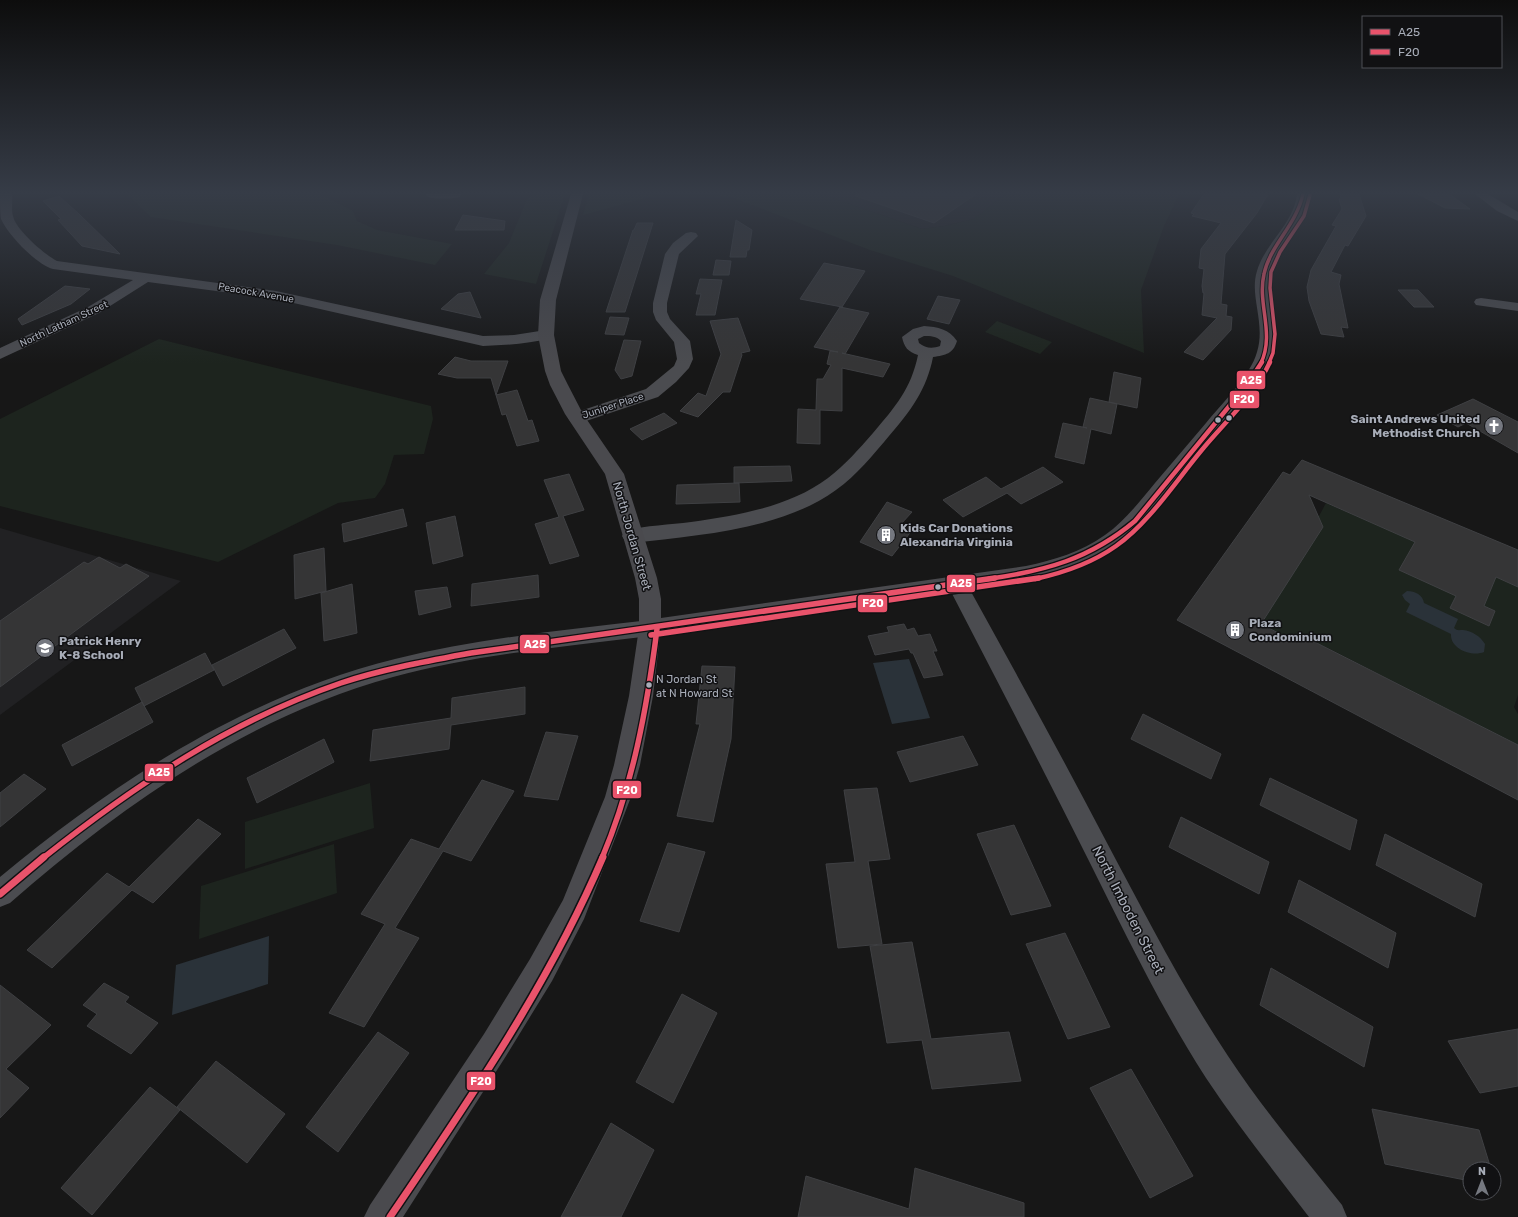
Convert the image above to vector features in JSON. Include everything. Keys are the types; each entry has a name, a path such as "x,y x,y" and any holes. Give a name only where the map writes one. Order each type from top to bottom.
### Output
{"street":[{"name":"Peacock Avenue","path":"35,251 47,262 53,265 276,295 479,340 493,342 546,335"},
{"name":"North Jordan Street","path":"382,1217 491,1051 541,970 574,908 605,833 627,765 641,696 650,628 650,600 646,578 614,474 577,418 553,371 546,335 548,300 562,251"},
{"name":"Juniper Place","path":"577,418 652,393 670,379 684,363 685,359 682,341 663,320 660,312 660,303 672,254 674,251"},
{"path":"0,894 69,836 159,772 262,715 300,698 350,680 394,667 457,654 1026,574 1061,566 1079,558 1110,542 1126,531 1237,396 1263,359 1268,332 1268,320 1263,299 1263,272 1273,251"},
{"name":"North Latham Street","path":"0,354 113,301 146,277"},
{"path":"1481,302 1518,307"},
{"path":"632,536 714,525 758,516 813,496 828,487 848,471 900,413 916,390 922,377 926,352"},
{"name":"North Imboden Street","path":"957,584 1097,850 1137,930 1172,993 1221,1074 1265,1134 1330,1217"}],"shaded area":[{"path":"365,251 447,251 435,265"},
{"path":"503,251 547,251 536,284 484,274"},
{"path":"873,251 1155,251 1141,290 1144,353 953,276"},
{"path":"997,321 1052,342 1040,354 985,332"},
{"path":"159,339 431,406 433,419 424,454 394,455 385,484 375,498 338,503 218,562 0,506 0,419"},
{"path":"1326,503 1512,584 1518,584 1518,695 1514,707 1518,714 1518,745 1306,637 1296,637 1292,640 1261,624"},
{"name":"Patrick Henry K-8 School","path":"0,528 181,581 0,715"},
{"path":"1407,591 1418,594 1424,603 1458,619 1454,628 1457,630 1470,631 1476,634 1485,644 1484,652 1474,653 1458,648 1454,644 1451,634 1406,612 1410,604 1402,595"},
{"path":"909,659 930,718 892,724 873,663"},
{"path":"370,783 374,828 245,869 245,822"},
{"path":"334,844 337,893 199,939 201,886"},
{"path":"269,936 268,984 172,1015 176,965"}],"building":[{"path":"105,251 117,251 120,254"},
{"path":"626,251 644,251 625,312 606,312"},
{"path":"731,251 747,251 746,257 730,257"},
{"path":"1201,251 1228,251 1225,254 1221,304 1227,305 1226,316 1232,317 1231,330 1203,360 1184,352 1217,318 1202,315 1204,293 1202,286 1204,269 1199,268"},
{"path":"1322,251 1342,251 1331,272 1341,275 1339,284 1348,328 1341,327 1344,337 1321,334 1309,301 1307,287 1311,270"},
{"path":"716,260 731,261 729,275 713,275"},
{"path":"824,263 865,271 842,307 800,299"},
{"path":"700,279 722,280 715,315 696,315 701,294 696,294"},
{"path":"65,286 90,289 71,304 22,325 18,319"},
{"path":"1398,290 1418,290 1434,307 1414,307"},
{"path":"470,292 481,318 441,309 458,294"},
{"path":"938,296 960,300 949,324 927,319"},
{"path":"840,307 869,313 845,354 890,364 883,377 842,368 842,411 820,410 820,444 797,443 798,409 816,410 817,379 823,379 831,365 827,364 830,351 838,352 814,347"},
{"path":"610,317 629,318 624,335 605,334"},
{"path":"738,318 750,351 741,353 742,355 730,392 723,392 698,417 680,411 698,393 706,396 721,354 710,321"},
{"path":"624,340 641,341 632,376 621,379 615,370"},
{"path":"455,357 471,361 508,361 496,395 491,378 457,378 438,374"},
{"path":"1114,372 1141,378 1137,408 1109,402"},
{"path":"517,390 528,421 532,420 539,441 517,446 506,414 502,415 496,395"},
{"path":"1090,398 1117,404 1111,434 1091,429 1084,464 1055,457 1063,423 1087,428 1083,427"},
{"name":"Saint Andrews United Methodist Church","path":"1473,399 1518,422 1518,453 1466,423 1458,427 1437,415"},
{"path":"664,413 677,423 642,440 630,429"},
{"name":"Plaza Condominium","path":"1302,460 1518,550 1518,587 1496,577 1484,606 1495,611 1489,626 1450,608 1456,596 1399,570 1415,542 1309,495 1323,527 1261,624 1288,638 1305,637 1518,745 1518,800 1177,620 1283,472 1290,475"},
{"path":"790,466 792,481 734,483 734,467"},
{"path":"1043,467 1063,482 1021,504 1007,493 963,517 943,500 986,477 1001,489"},
{"path":"569,474 584,510 563,516 579,556 550,564 535,524 559,517 544,480"},
{"path":"739,483 740,502 676,504 677,485"},
{"name":"Kids Car Donations Alexandria Virginia","path":"887,502 912,512 901,524 913,529 892,556 860,542"},
{"path":"403,509 407,526 344,542 342,524"},
{"path":"455,516 463,556 433,564 426,523"},
{"path":"324,548 326,591 295,599 294,555"},
{"path":"99,557 120,568 126,564 149,576 0,687 0,621 84,562 88,564"},
{"path":"538,575 539,597 471,606 472,584"},
{"path":"352,584 357,633 324,641 321,593"},
{"path":"447,587 451,607 419,615 415,591"},
{"path":"904,624 907,630 914,628 918,636 930,634 937,651 933,651 943,675 924,678 913,653 911,653 909,649 875,655 868,636 889,632 887,627"},
{"path":"284,629 296,648 223,686 212,665"},
{"path":"205,653 214,670 144,706 135,688"},
{"path":"702,666 735,667 731,739 713,822 677,816 700,724 696,724"},
{"path":"525,687 525,714 451,725 449,749 370,761 373,730 451,718 452,698"},
{"path":"142,702 153,722 72,766 62,745"},
{"path":"1143,714 1221,754 1211,779 1131,739"},
{"path":"546,732 578,736 558,800 524,796"},
{"path":"963,736 978,765 910,782 897,752"},
{"path":"324,739 334,762 257,803 247,778"},
{"path":"24,774 46,789 0,827 0,793"},
{"path":"1270,778 1357,820 1350,850 1260,805"},
{"path":"482,780 514,791 471,861 443,851 395,928 419,938 364,1027 329,1013 385,924 361,914 411,839 439,849"},
{"path":"877,788 890,859 868,861 882,944 838,948 826,864 855,862 844,790"},
{"path":"1181,817 1269,862 1259,894 1169,847"},
{"path":"198,819 221,834 153,903 132,890 52,968 27,950 107,873 129,887"},
{"path":"1014,825 1051,906 1011,915 977,834"},
{"path":"1385,834 1482,884 1475,917 1376,865"},
{"path":"668,843 705,852 679,932 640,921"},
{"path":"1299,880 1396,933 1388,968 1288,912"},
{"path":"1065,933 1110,1027 1068,1039 1026,944"},
{"path":"912,942 931,1039 1009,1032 1021,1081 932,1089 922,1040 887,1043 870,946"},
{"path":"1271,968 1373,1027 1364,1067 1260,1005"},
{"path":"104,983 129,997 125,1002 158,1023 131,1054 87,1026 97,1014 83,1005"},
{"path":"0,985 51,1025 6,1069 29,1088 0,1118"},
{"path":"682,994 717,1013 673,1103 636,1082"},
{"path":"1518,1029 1518,1086 1480,1093 1448,1041"},
{"path":"378,1032 409,1053 338,1152 306,1127"},
{"path":"216,1061 285,1114 247,1163 177,1107"},
{"path":"1131,1069 1193,1176 1150,1198 1090,1088"},
{"path":"150,1087 180,1110 92,1215 61,1188"},
{"path":"1372,1109 1479,1130 1489,1161 1462,1161 1462,1179 1385,1164"},
{"path":"611,1123 654,1150 621,1217 561,1217"},
{"path":"915,1168 1024,1203 1024,1217 798,1217 806,1176 909,1209"}],"transit line":[{"name":"A25","path":"0,894 78,830 161,771 248,721 294,700 342,683 406,666 471,653 1026,574 1070,561 1098,548 1111,540 1135,521 1260,367 1268,340 1262,281 1264,272 1274,251"},
{"name":"F20","path":"651,635 1028,581 1084,564 1115,547 1129,536 1148,516 1247,396 1263,374 1269,363 1275,344 1275,319 1270,288 1270,277 1281,251"},
{"name":"F20","path":"390,1217 472,1095 524,1012 548,970 592,882 616,824 630,779 648,690 657,629"}],"place":[{"name":"Saint Andrews United Methodist Church","path":"1494,426"},
{"name":"Kids Car Donations Alexandria Virginia","path":"886,535"},
{"name":"Plaza Condominium","path":"1235,630"},
{"name":"Patrick Henry K-8 School","path":"45,648"},
{"name":"N Jordan St at N Howard St","path":"649,685"}]}
